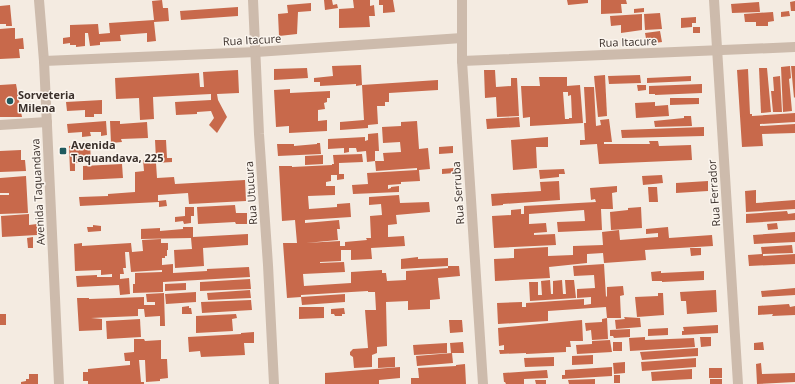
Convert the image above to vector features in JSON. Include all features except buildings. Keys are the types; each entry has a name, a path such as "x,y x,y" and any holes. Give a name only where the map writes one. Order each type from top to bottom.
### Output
{"street":[{"name":"Avenida Taquandava","path":"39,0 44,60 59,384"},
{"name":"Rua Utucura","path":"253,0 259,134 274,384"},
{"name":"Rua Serruba","path":"462,0 462,61 483,384"},
{"name":"Rua Ferrador","path":"714,0 738,384"},
{"name":"Rua Itacure","path":"44,60 256,52 462,38"},
{"name":"Rua Itacure","path":"462,61 795,47"},
{"path":"0,125 47,122"}],"place":[{"name":"Sorveteria Milena","path":"10,101"},
{"name":"Avenida Taquandava, 225","path":"63,151"}]}
